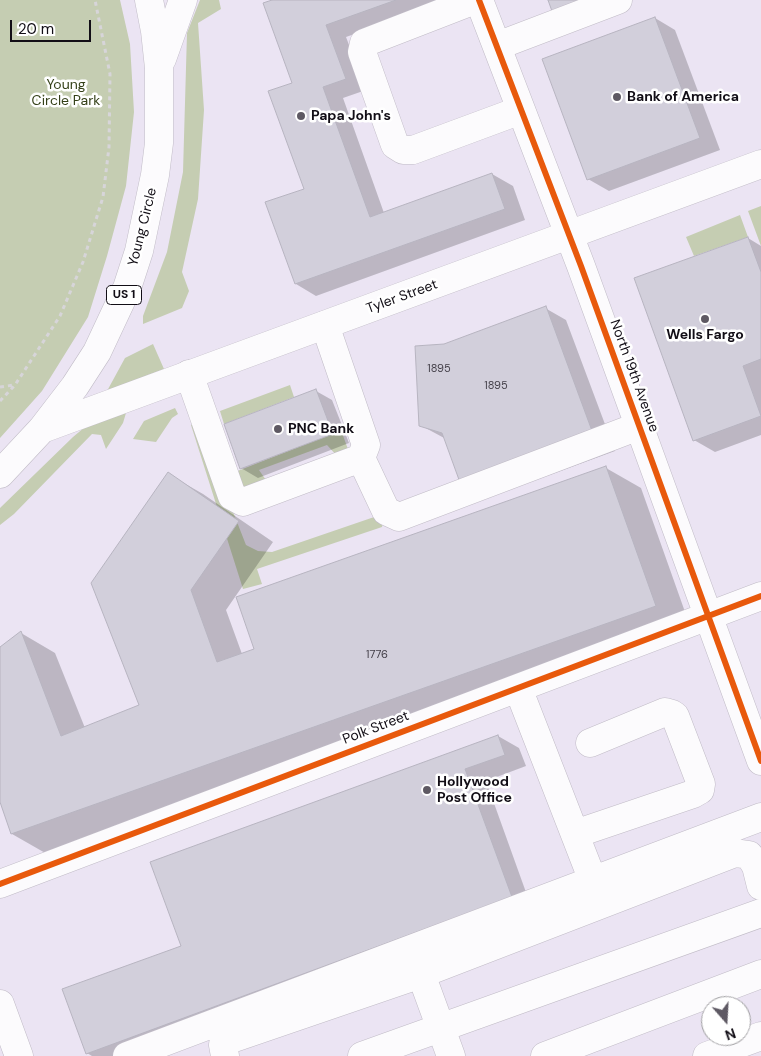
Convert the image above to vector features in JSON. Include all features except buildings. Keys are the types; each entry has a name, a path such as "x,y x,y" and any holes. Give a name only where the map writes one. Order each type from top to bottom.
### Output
{"street":[{"name":"Young Circle","path":"0,474 42,429 75,386 97,352 127,288 139,251 156,175 159,143 159,68 155,31 148,0"},
{"path":"159,68 183,0"},
{"path":"477,0 364,43 362,52 395,145 403,150 413,150 521,110"},
{"name":"North 19th Avenue","path":"477,0 497,46 569,236 761,761"},
{"path":"497,46 618,0"},
{"name":"Tyler Street","path":"42,429 761,164"},
{"path":"325,325 366,445 362,458 386,511 398,517 639,426"},
{"path":"189,374 232,496 244,502 362,458"},
{"name":"Polk Street","path":"0,884 761,596"},
{"path":"518,688 592,880"},
{"path":"575,834 693,794 700,790 702,784 676,716 672,714 665,712 590,743"},
{"path":"128,1056 761,817"},
{"path":"225,1056 224,1045 231,1039 420,974 735,853 749,855 756,866 761,886"},
{"path":"362,1056 761,913"},
{"path":"420,974 451,1056"},
{"path":"544,1056 761,974"},
{"path":"0,1004 19,1056"},
{"path":"707,1056 761,1036"}],"path":[{"path":"0,402 15,384 60,316 83,262 103,198 109,147 110,74 95,0"},
{"path":"0,386 15,384"}],"green space":[{"name":"Young Circle Park","path":"0,0 120,0 130,44 134,112 126,186 88,317 42,391 0,438"},
{"path":"200,0 219,0 221,9 198,23 204,110 198,199 182,272 189,291 182,308 143,324 143,316 167,252 183,172 187,33"},
{"path":"761,206 761,246 748,211"},
{"path":"740,215 748,237 694,256 686,237"},
{"path":"153,344 164,369 107,391 125,358"},
{"path":"290,385 294,397 224,424 220,411"},
{"path":"175,408 178,414 172,418 156,442 133,439 144,421"},
{"path":"126,413 123,423 106,449 101,435 92,434 14,514 0,525 0,508 73,437 85,427"},
{"path":"198,422 246,545 258,551 272,552 380,515 383,521 382,527 257,569 262,584 243,589 191,425"},
{"path":"341,430 349,452 338,457 327,445 259,470 268,483 241,493 230,474"}],"cycle path":[{"path":"479,0 581,266 761,761"},
{"path":"0,884 761,596"}],"place":[{"name":"Bank of America","path":"617,97"},
{"name":"Papa John's","path":"301,116"},
{"name":"Wells Fargo","path":"705,319"},
{"name":"PNC Bank","path":"278,429"},
{"name":"Hollywood Post Office","path":"427,790"}]}
